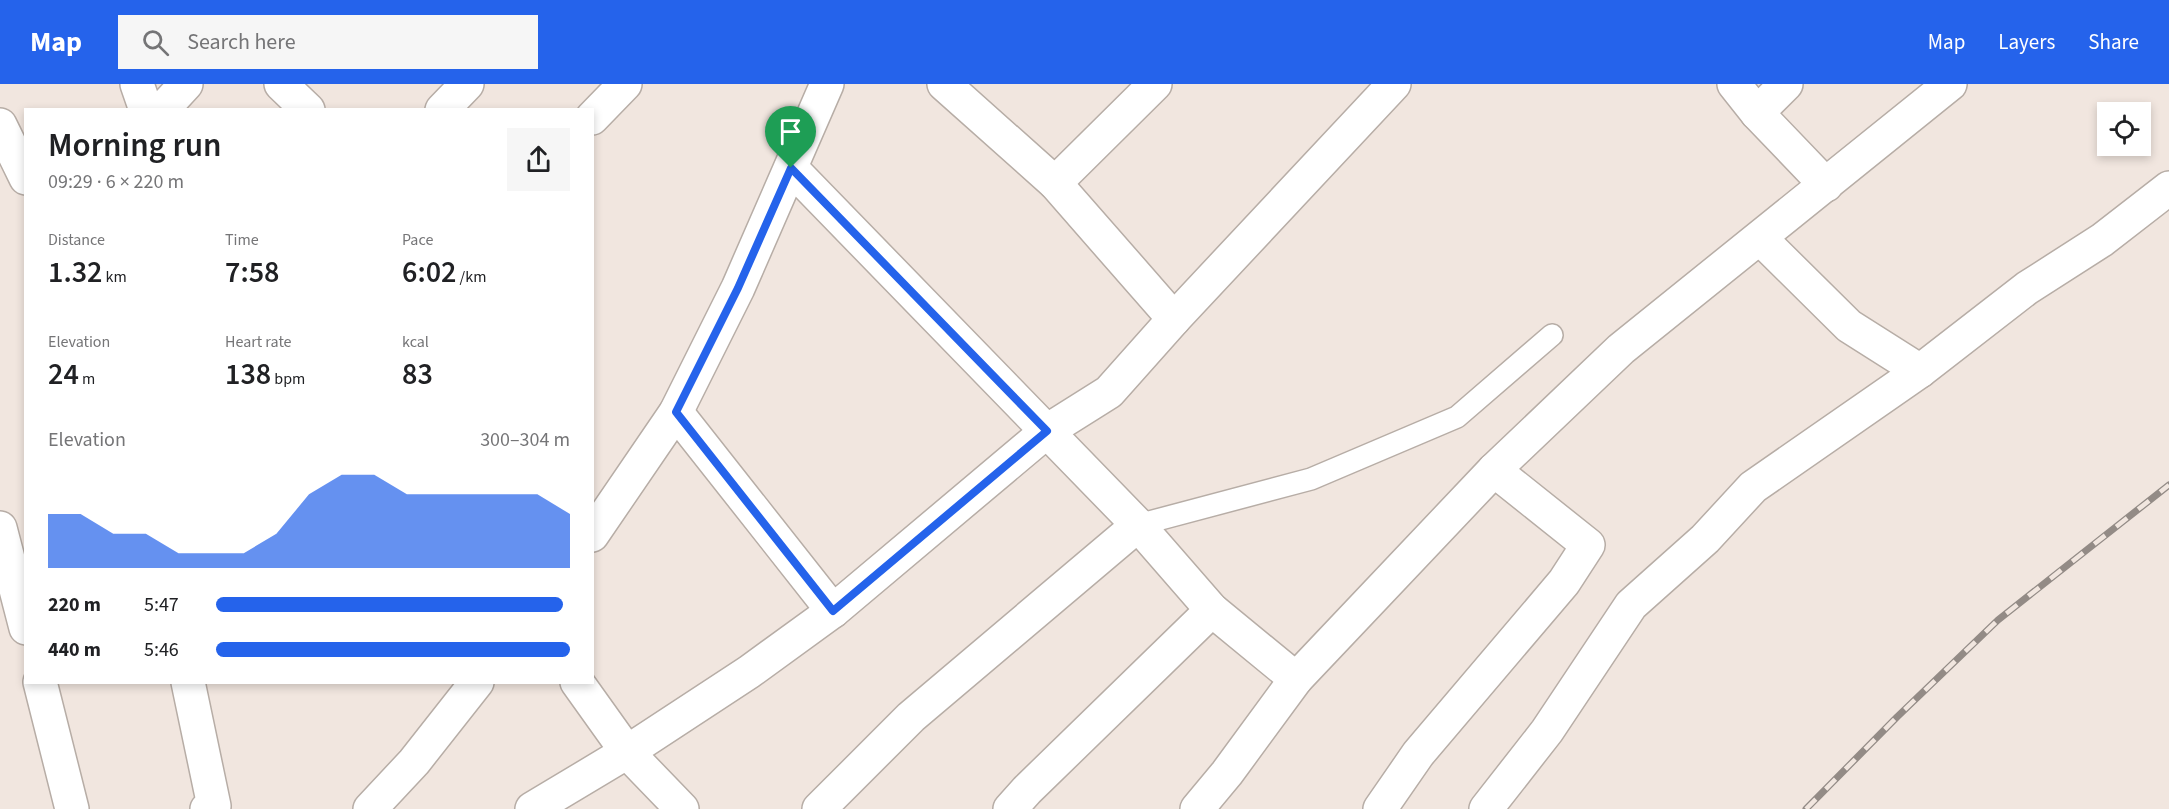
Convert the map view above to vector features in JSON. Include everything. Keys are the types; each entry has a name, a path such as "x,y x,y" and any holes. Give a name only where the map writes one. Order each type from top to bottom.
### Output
{"street":[{"path":"137,84 145,108"},
{"path":"164,108 186,84"},
{"path":"280,84 306,108"},
{"path":"444,108 467,84"},
{"path":"594,116 625,84"},
{"path":"594,532 676,412 738,288 827,84"},
{"path":"944,84 1055,183 1174,319"},
{"path":"1055,183 1155,84"},
{"path":"532,809 627,752 749,672 833,611 1047,431 1109,393 1174,319 1394,84"},
{"path":"1734,84 1757,113 1826,185"},
{"path":"1757,113 1786,84"},
{"path":"1197,809 1227,773 1296,679 1494,470 1621,349 1950,84"},
{"path":"0,125 24,174"},
{"path":"791,168 1138,525 1212,610 1296,679"},
{"path":"1486,809 1547,731 1631,605 1704,539 1753,487 1920,371 2026,288 2102,240 2169,188"},
{"path":"1760,238 1849,326 1920,371"},
{"path":"676,412 833,611"},
{"path":"1380,809 1419,753 1564,582 1588,546 1494,470"},
{"path":"819,809 911,717 1138,525"},
{"path":"0,528 24,620"},
{"path":"1010,809 1212,610"},
{"path":"41,684 72,809"},
{"path":"188,684 214,806 207,809"},
{"path":"578,684 627,752 682,809"},
{"path":"370,809 414,762 469,686"}],"lane":[{"path":"1138,525 1311,478 1457,417 1552,335"}],"railway":[{"path":"1806,809 1998,620 2169,485"}],"route":[{"path":"791,168 1047,431 833,611 676,412 738,288 791,168"}]}
